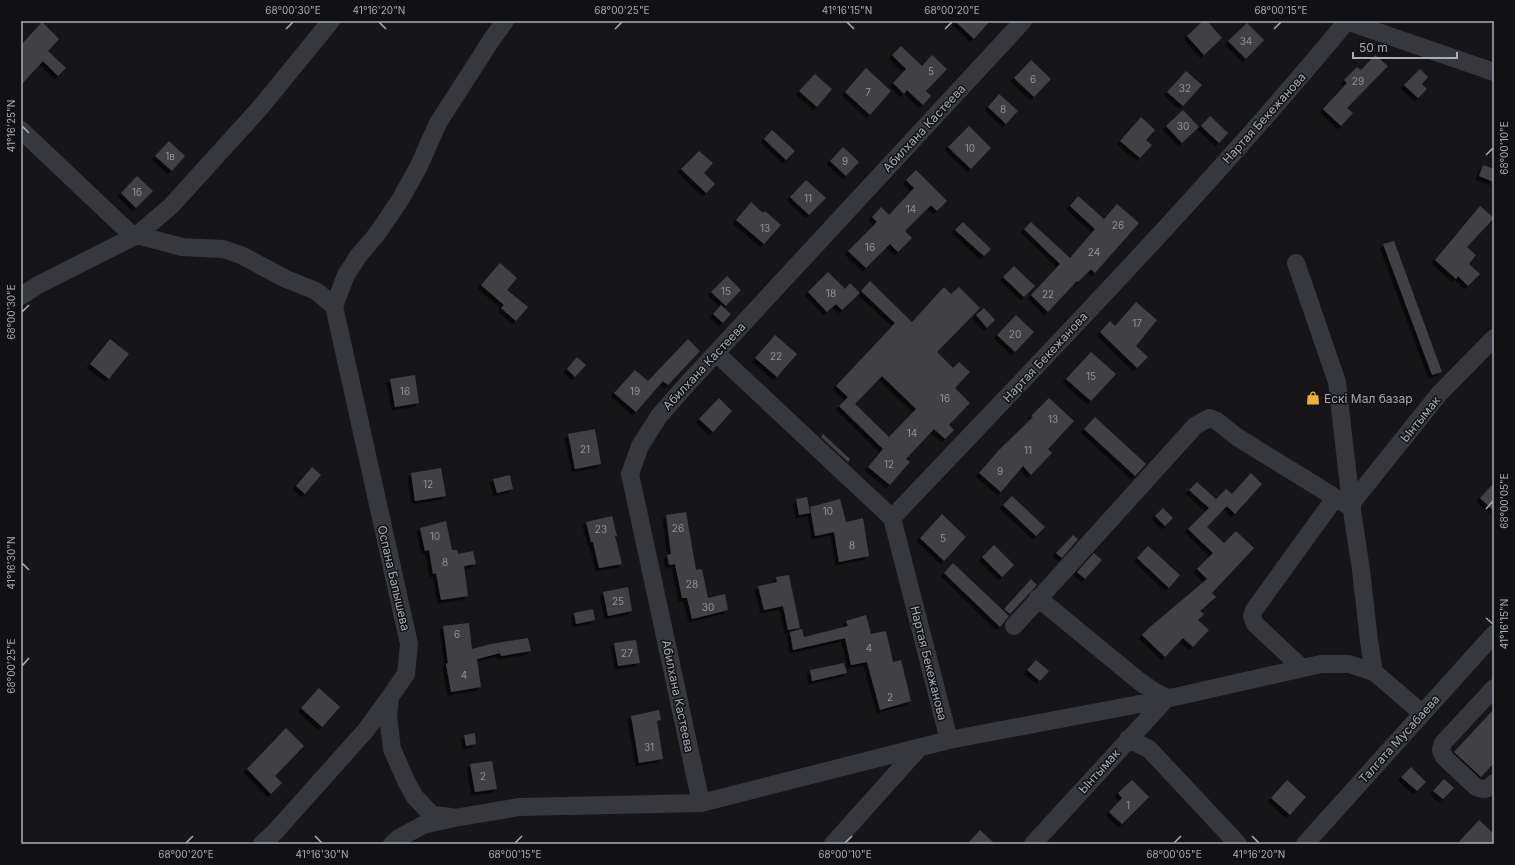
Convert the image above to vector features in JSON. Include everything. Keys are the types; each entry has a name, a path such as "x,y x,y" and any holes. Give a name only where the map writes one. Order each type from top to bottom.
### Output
{"street":[{"path":"21,296 38,285 136,236 171,206 244,126 331,21"},
{"path":"21,130 136,236 182,247 223,249 241,255 286,279 316,291 334,306 346,275 359,256 378,234 400,200 418,168 438,123 505,21"},
{"name":"Абилхана Кастеева","path":"701,803 630,474 640,446 659,416 1023,21"},
{"path":"1347,21 1494,72"},
{"name":"Нартая Бекежанова","path":"948,740 892,518 1166,228 1310,66 1347,21"},
{"path":"1296,263 1337,382 1374,672"},
{"name":"Оспана Бапышева","path":"334,306 409,644 406,674 390,697 388,716 392,749 415,797 432,815 454,818"},
{"name":"Ынтымак","path":"1352,506 1439,394 1494,338"},
{"path":"716,354 892,518"},
{"path":"1014,626 1194,426 1209,418 1217,421 1237,438 1335,498 1352,506"},
{"path":"1302,668 1255,624 1252,616 1254,610 1335,498"},
{"path":"1038,598 1139,681 1167,699"},
{"name":"Талгата Мусабаева","path":"1305,844 1494,634"},
{"path":"392,844 399,838 423,826 454,818 519,806 701,803 948,740 1167,699 1321,664 1349,664 1374,672 1422,713"},
{"path":"1494,688 1443,743 1441,750 1444,757 1476,787 1481,790 1486,789 1494,783"},
{"path":"262,844 274,833 366,730 390,697"},
{"name":"Ынтымак","path":"1033,844 1128,739 1167,699"},
{"path":"1128,739 1150,749 1238,844"},
{"path":"833,844 920,748"}],"building":[{"path":"955,21 990,21 974,39"},
{"path":"1203,21 1207,21 1222,38 1204,55 1187,36"},
{"path":"42,22 59,39 48,51 66,68 58,76 43,61 21,85 21,45"},
{"path":"1247,23 1264,40 1246,59 1228,41"},
{"path":"901,46 922,66 932,55 947,69 926,91 931,96 923,105 907,90 904,94 893,83 906,69 892,55"},
{"path":"1375,55 1388,66 1347,108 1353,113 1341,126 1323,109 1347,83 1344,80 1357,67 1361,70"},
{"path":"1031,60 1051,79 1034,97 1014,78"},
{"path":"866,68 891,91 870,115 845,92"},
{"path":"1420,69 1428,77 1422,84 1427,89 1418,98 1404,85"},
{"path":"1186,71 1202,85 1183,106 1167,92"},
{"path":"815,74 832,89 817,107 799,91"},
{"path":"999,94 1018,111 1006,124 988,107"},
{"path":"1183,110 1199,127 1182,143 1166,126"},
{"path":"1210,116 1228,133 1219,143 1201,126"},
{"path":"1141,117 1155,130 1146,140 1152,145 1140,158 1120,141"},
{"path":"969,126 991,148 971,169 948,147"},
{"path":"772,130 795,151 786,160 764,139"},
{"path":"169,141 185,156 172,171 155,156"},
{"path":"843,147 859,162 846,176 830,161"},
{"path":"699,151 713,163 704,173 715,184 706,193 681,169"},
{"path":"1483,165 1494,169 1494,182 1479,176"},
{"path":"916,170 947,201 937,211 931,205 905,231 912,238 898,252 890,244 866,268 848,251 877,222 872,217 881,207 889,215 914,188 906,180"},
{"path":"137,176 153,191 136,208 121,193"},
{"path":"806,180 826,198 809,215 790,197"},
{"path":"1078,196 1104,219 1117,204 1139,223 1095,273 1091,269 1078,282 1077,281 1048,312 1031,295 1060,264 1024,229 1031,222 1070,258 1095,229 1070,206"},
{"path":"751,202 763,213 765,211 781,225 764,244 736,220"},
{"path":"1480,206 1494,218 1467,247 1476,255 1469,264 1480,274 1468,286 1458,276 1456,279 1435,260"},
{"path":"963,222 991,249 984,256 955,230"},
{"path":"1394,241 1442,372 1432,375 1383,244"},
{"path":"500,263 517,278 507,290 528,307 516,321 501,308 504,305 481,285"},
{"path":"1014,266 1035,286 1024,297 1003,277"},
{"path":"828,272 845,289 850,283 860,293 842,310 836,304 827,312 808,292"},
{"path":"727,276 741,290 726,306 711,292"},
{"path":"870,281 912,322 944,287 951,294 959,287 980,308 937,352 953,368 959,362 970,372 955,388 970,403 949,425 954,430 945,439 934,429 906,459 910,462 890,485 868,467 883,449 839,406 848,397 836,386 895,323 861,291","holes":["882,376 916,409 889,437 855,404"]},
{"path":"1136,302 1157,320 1136,346 1148,357 1137,368 1100,332 1110,321 1115,326"},
{"path":"721,305 731,314 723,323 713,314"},
{"path":"984,308 995,320 987,328 976,315"},
{"path":"1016,315 1034,332 1015,352 997,335"},
{"path":"775,335 797,354 777,377 755,358"},
{"path":"110,339 129,354 109,379 90,364"},
{"path":"688,339 700,351 668,385 663,381 636,412 614,393 635,370 648,381"},
{"path":"1091,352 1116,374 1091,401 1066,379"},
{"path":"577,357 586,365 575,377 567,369"},
{"path":"415,375 419,403 395,407 390,379"},
{"path":"719,398 732,411 713,432 699,419"},
{"path":"1049,398 1074,421 1048,449 1052,453 1031,475 1023,466 1001,492 979,473 999,450 1033,417 1031,416"},
{"path":"1095,417 1146,464 1135,476 1084,429"},
{"path":"595,429 601,464 575,469 568,434"},
{"path":"823,434 850,459 848,462 821,437"},
{"path":"312,467 321,475 305,494 296,486"},
{"path":"441,468 446,496 415,501 411,473"},
{"path":"1251,473 1262,484 1235,514 1227,506 1207,527 1224,543 1236,531 1254,548 1212,593 1216,597 1200,611 1204,614 1198,620 1209,630 1193,647 1183,638 1165,657 1142,635 1207,579 1197,569 1213,553 1188,529 1209,508 1189,490 1197,482 1216,499 1226,489 1232,494"},
{"path":"510,475 513,489 497,493 493,479"},
{"path":"1494,483 1494,511 1480,498"},
{"path":"1012,496 1045,527 1036,536 1003,505"},
{"path":"807,497 810,513 799,515 796,499"},
{"path":"840,499 846,522 863,518 869,556 839,562 834,532 815,536 810,507"},
{"path":"1163,508 1173,518 1165,526 1155,516"},
{"path":"686,512 696,570 702,569 708,598 725,594 728,610 692,619 687,598 682,598 675,564 669,565 667,555 671,554 666,515"},
{"path":"942,514 966,537 944,561 920,538"},
{"path":"612,516 622,564 599,568 593,542 591,542 586,522"},
{"path":"446,521 452,550 457,550 458,554 473,551 476,564 464,566 468,596 441,600 436,573 433,574 429,550 425,551 420,528"},
{"path":"1073,535 1078,539 1062,558 1056,553"},
{"path":"994,545 1014,565 1002,577 982,557"},
{"path":"1148,546 1180,575 1169,588 1137,558"},
{"path":"1094,553 1102,560 1085,579 1077,572"},
{"path":"953,563 1009,616 1000,627 944,573"},
{"path":"789,575 800,628 788,630 783,606 764,610 758,586 777,582 776,577"},
{"path":"1031,579 1037,585 1010,614 1004,609"},
{"path":"628,587 632,611 608,616 603,592"},
{"path":"593,609 595,620 576,624 574,613"},
{"path":"866,615 871,634 886,631 893,662 901,660 911,701 880,710 867,662 851,665 845,638 793,650 790,632 802,629 804,637 848,626 846,621"},
{"path":"469,623 472,649 491,644 528,638 531,651 501,656 500,653 477,659 481,687 451,692 446,664 448,663 443,626"},
{"path":"636,640 640,663 618,666 614,643"},
{"path":"1036,660 1049,671 1040,681 1027,670"},
{"path":"844,663 847,673 812,681 810,670"},
{"path":"319,688 340,707 322,727 301,708"},
{"path":"1494,709 1494,763 1481,777 1454,752"},
{"path":"659,710 661,720 657,721 663,759 639,763 631,716"},
{"path":"286,728 304,746 275,776 282,783 271,794 247,769"},
{"path":"475,733 476,744 466,746 464,735"},
{"path":"492,761 497,789 475,792 470,764"},
{"path":"1411,767 1426,782 1417,791 1401,777"},
{"path":"1444,779 1454,788 1443,799 1433,791"},
{"path":"1132,780 1149,797 1122,824 1109,812 1122,798 1118,793"},
{"path":"1287,780 1306,797 1290,815 1271,798"},
{"path":"1479,820 1494,834 1494,844 1457,844"},
{"path":"980,830 995,844 967,844"}],"place":[{"name":"Ескі Мал базар","path":"1313,398"}]}
